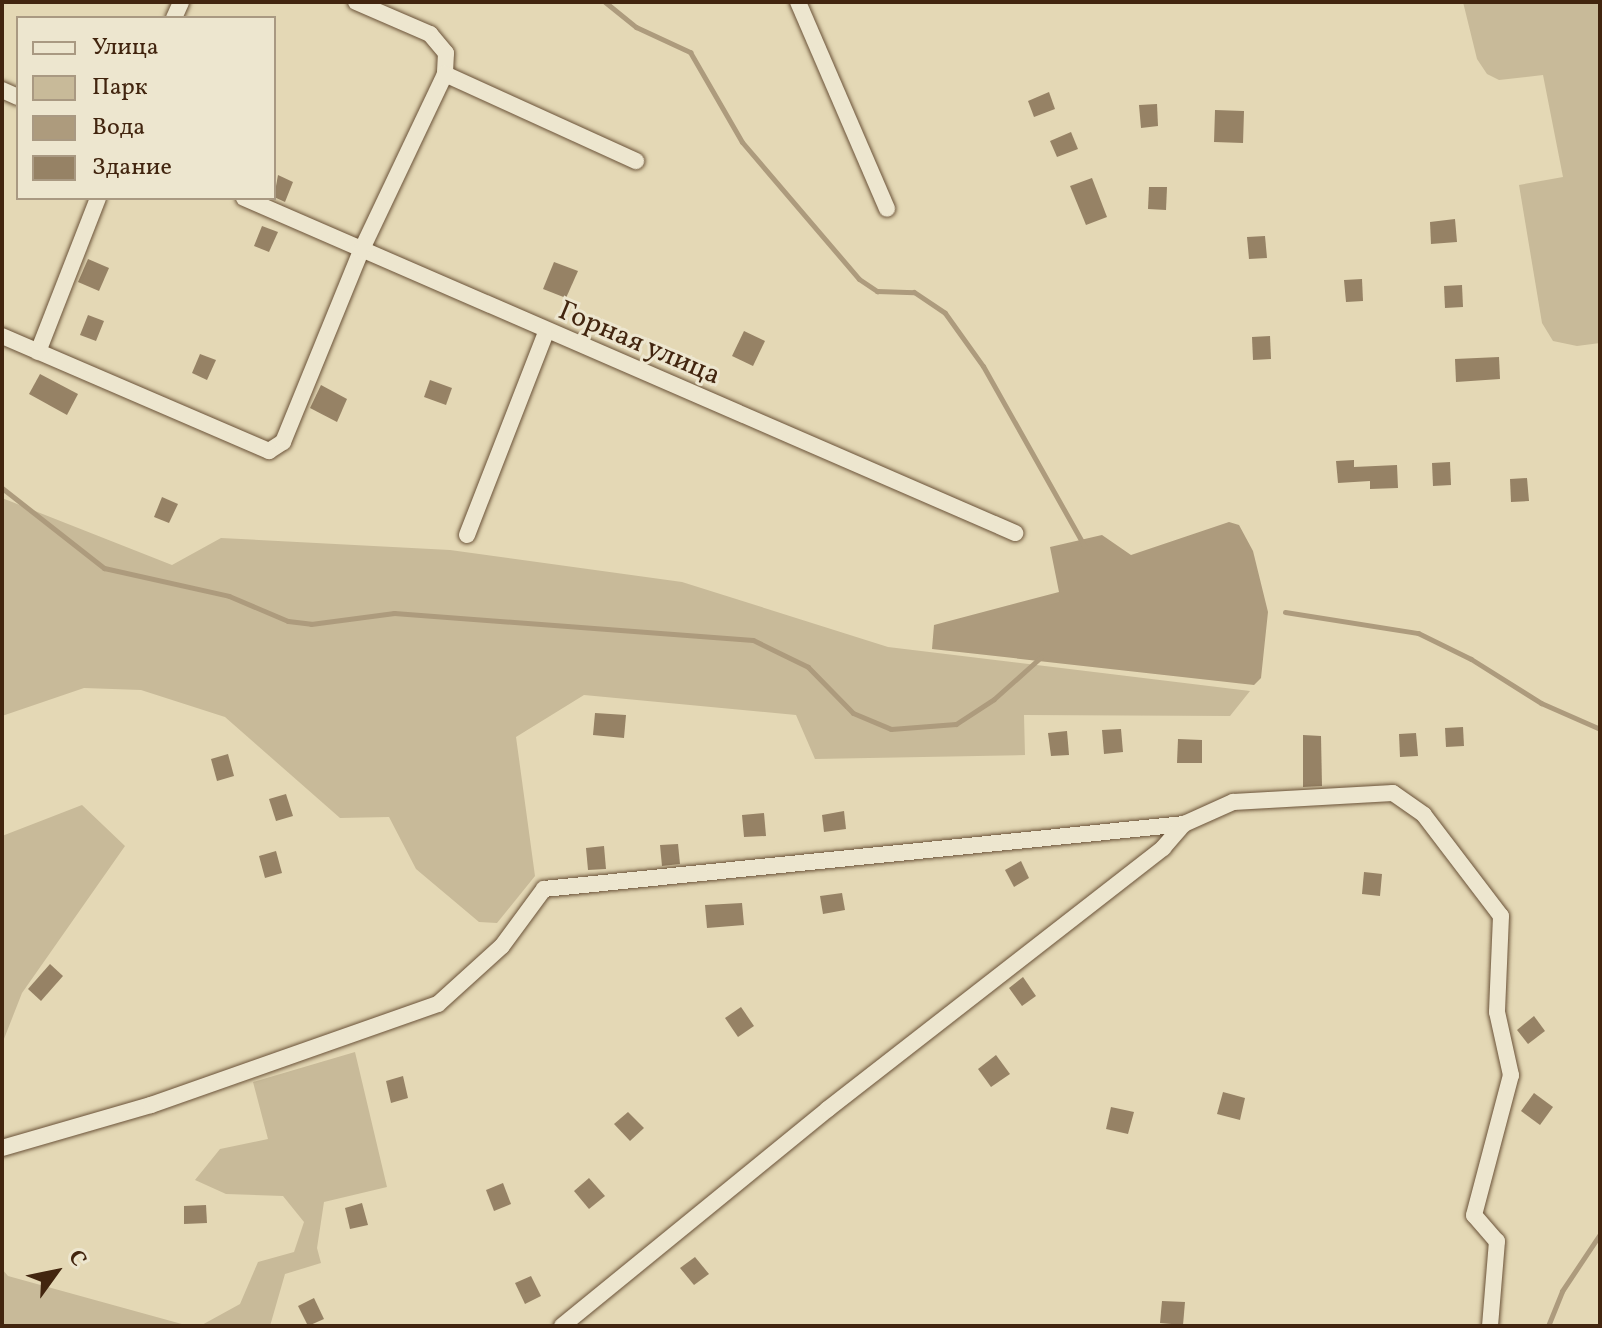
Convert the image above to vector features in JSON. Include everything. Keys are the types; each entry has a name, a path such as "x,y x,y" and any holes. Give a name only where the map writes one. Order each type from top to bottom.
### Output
{"street":[{"path":"2,336 269,451 283,442 361,251 445,74 446,53 430,34 356,2"},
{"path":"798,2 887,209"},
{"path":"445,74 636,161"},
{"path":"38,352 97,200"},
{"name":"Горная улица","path":"248,200 546,332 1015,533"},
{"path":"467,535 546,332"},
{"path":"2,1148 151,1105 438,1004 502,946 544,889 1184,824 1233,802 1393,793 1424,815 1501,916 1497,1012 1511,1075 1474,1215 1497,1241 1490,1326"},
{"path":"562,1326 828,1109 1163,848 1184,824"}],"green space":[{"path":"1463,2 1600,2 1600,343 1577,346 1553,341 1542,323 1519,185 1563,177 1543,75 1499,80 1487,74 1477,59"},
{"path":"2,498 172,565 221,538 450,550 682,582 888,647 1250,691 1230,716 1024,715 1025,755 815,759 796,715 584,695 516,737 535,876 497,923 479,922 416,869 389,817 340,818 225,717 141,690 84,688 2,716"},
{"path":"82,805 125,846 22,993 2,1044 2,836"},
{"path":"355,1052 387,1187 324,1202 317,1248 321,1263 285,1274 270,1326 200,1326 240,1304 258,1262 294,1252 304,1222 283,1196 226,1194 195,1180 220,1149 268,1139 253,1082"},
{"path":"2,1269 8,1276 189,1326 2,1326"}],"water":[{"path":"1229,522 1239,525 1253,551 1268,612 1261,678 1254,685 932,649 934,625 1059,592 1050,547 1102,535 1131,555"}],"building":[{"path":"1049,92 1055,109 1034,117 1028,101"},
{"path":"1157,104 1158,126 1141,128 1139,105"},
{"path":"1215,110 1244,111 1243,143 1214,142"},
{"path":"1071,132 1078,149 1057,157 1050,141"},
{"path":"278,175 293,182 285,202 276,198"},
{"path":"1092,178 1107,217 1086,225 1070,186"},
{"path":"1149,187 1167,187 1166,210 1148,209"},
{"path":"1455,219 1457,242 1431,244 1430,222"},
{"path":"262,226 278,232 269,252 254,246"},
{"path":"1265,236 1267,258 1249,259 1247,237"},
{"path":"88,259 109,268 99,291 78,282"},
{"path":"554,262 578,271 566,298 543,289"},
{"path":"1362,279 1363,301 1346,302 1344,280"},
{"path":"1462,285 1463,307 1445,308 1444,286"},
{"path":"88,315 104,321 96,341 80,335"},
{"path":"744,331 765,341 753,366 732,356"},
{"path":"1270,336 1271,359 1253,360 1252,337"},
{"path":"200,354 216,360 207,380 192,373"},
{"path":"1499,357 1500,379 1456,382 1455,359"},
{"path":"40,374 78,394 67,415 29,394"},
{"path":"430,380 452,388 446,405 424,397"},
{"path":"321,385 347,399 337,422 310,408"},
{"path":"1354,460 1354,467 1397,465 1398,488 1370,489 1370,481 1338,483 1336,461"},
{"path":"1450,462 1451,485 1433,486 1432,463"},
{"path":"1527,478 1529,501 1511,502 1510,479"},
{"path":"162,497 178,504 169,523 154,517"},
{"path":"595,713 626,715 624,738 593,735"},
{"path":"1463,727 1464,746 1446,747 1445,728"},
{"path":"1121,729 1123,752 1104,754 1102,730"},
{"path":"1067,731 1069,755 1051,756 1048,733"},
{"path":"1416,733 1418,756 1400,757 1399,734"},
{"path":"1303,735 1321,736 1322,786 1303,787"},
{"path":"1178,739 1202,740 1202,763 1177,763"},
{"path":"228,754 234,776 217,781 211,759"},
{"path":"286,794 293,816 276,821 269,799"},
{"path":"844,811 846,829 824,832 822,815"},
{"path":"764,813 766,836 744,837 742,815"},
{"path":"678,844 680,864 662,866 660,845"},
{"path":"604,846 606,869 588,870 586,848"},
{"path":"276,851 282,873 265,878 259,856"},
{"path":"1021,861 1029,878 1014,887 1005,870"},
{"path":"1364,872 1382,874 1380,896 1362,894"},
{"path":"842,893 845,910 823,914 820,896"},
{"path":"742,903 744,925 707,928 705,905"},
{"path":"50,964 63,976 41,1001 28,989"},
{"path":"1023,977 1036,996 1022,1006 1009,988"},
{"path":"741,1007 754,1026 738,1037 725,1018"},
{"path":"1534,1016 1545,1031 1528,1044 1517,1030"},
{"path":"996,1055 1010,1074 991,1087 978,1069"},
{"path":"403,1076 408,1098 391,1103 386,1081"},
{"path":"1223,1092 1245,1098 1240,1120 1217,1114"},
{"path":"1534,1093 1553,1107 1540,1125 1521,1111"},
{"path":"1111,1107 1134,1112 1128,1134 1106,1129"},
{"path":"628,1112 644,1128 630,1141 614,1124"},
{"path":"589,1178 605,1196 589,1209 574,1191"},
{"path":"503,1183 511,1204 494,1211 486,1190"},
{"path":"362,1203 368,1225 350,1229 345,1208"},
{"path":"206,1205 207,1223 184,1224 184,1206"},
{"path":"695,1257 709,1274 694,1285 680,1268"},
{"path":"531,1276 541,1296 525,1304 515,1283"},
{"path":"314,1298 324,1319 308,1326 298,1306"},
{"path":"1162,1301 1185,1302 1183,1325 1160,1323"}],"waterway":[{"path":"605,2 636,27 690,52 742,142 859,279 877,291 914,292 945,313 983,366 1084,545"},
{"path":"2,488 104,568 229,596 288,621 311,624 394,613 753,640 808,667 853,713 891,729 956,724 994,699 1041,657"},
{"path":"1285,612 1418,633 1471,659 1541,703 1600,729"},
{"path":"1548,1326 1562,1291 1600,1234"}]}
